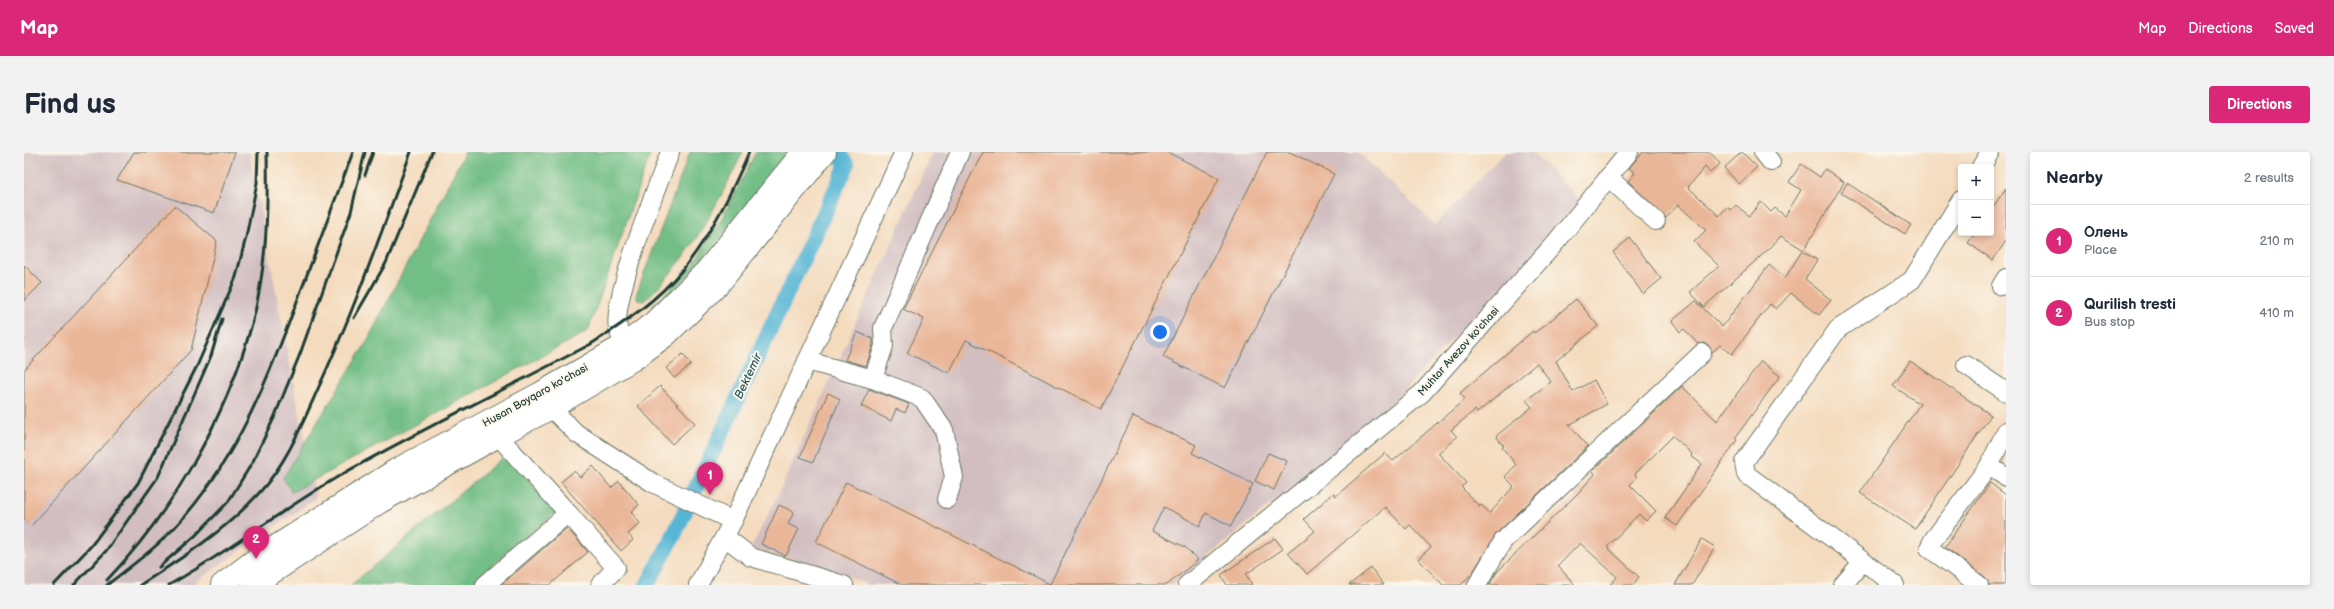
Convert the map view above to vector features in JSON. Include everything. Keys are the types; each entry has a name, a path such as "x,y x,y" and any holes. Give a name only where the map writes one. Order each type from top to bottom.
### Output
{"main road":[{"name":"Husan Boyqaro ko'chasi","path":"266,581 380,502 498,436 546,401 629,352 665,336 718,285 810,157"},
{"name":"Husan Boyqaro ko'chasi","path":"222,585 256,559 396,470 546,401"}],"street":[{"path":"629,352 617,327 620,295 670,152"},
{"path":"698,585 729,529 904,152"},
{"path":"873,379 884,346 883,328 960,152"},
{"name":"Muhtar Avezov ko'chasi","path":"1188,585 1422,393 1556,242 1629,152"},
{"path":"1983,164 1990,152"},
{"path":"1608,177 1656,221"},
{"path":"1895,585 1746,474 1744,462 1838,329 1912,280 1958,205"},
{"path":"1477,585 1504,542 1702,353"},
{"path":"808,361 873,379 922,398 944,430 954,477 947,499"},
{"path":"1966,365 2006,392"},
{"path":"546,401 576,433 653,483 708,509 729,529 751,557 844,585"},
{"path":"1979,585 1929,548 1933,540 1989,466 2006,431"},
{"path":"498,436 616,568 600,585"},
{"path":"1989,466 2006,477"},
{"path":"485,585 568,513"},
{"path":"1843,585 1863,561"}],"shaded area":[{"path":"24,152 249,152 316,498 191,585 24,585"},
{"path":"933,152 1358,152 1435,225 1505,152 1532,152 1582,202 1386,409 1173,585 868,585 831,569 751,548 776,499"}],"green space":[{"path":"465,152 651,152 588,331 292,492 283,478 365,345"},
{"path":"690,152 743,152 712,212 689,250 661,285 644,301 638,300 636,295"},
{"path":"756,152 789,152 696,268 655,308 652,306 693,265 722,218"},
{"path":"507,454 556,512 469,585 351,585"}],"building":[{"path":"134,152 235,152 214,213 117,180"},
{"path":"983,152 1167,152 1219,178 1101,409 966,340 949,373 907,353 924,319 903,309"},
{"path":"1267,152 1290,152 1334,174 1225,388 1163,357"},
{"path":"1643,152 1710,152 1720,164 1710,173 1705,167 1688,187 1719,216 1727,207 1731,210 1736,205 1749,216 1761,202 1771,212 1775,208 1785,216 1801,190 1789,182 1801,164 1820,177 1825,169 1844,182 1804,250 1781,236 1771,247 1704,307 1690,292 1719,266 1694,242 1706,230 1678,205 1666,218 1628,181 1635,173 1629,168"},
{"path":"1742,152 1757,167 1739,184 1724,168"},
{"path":"1847,183 1911,225 1905,234 1841,193"},
{"path":"2006,188 2006,241 1993,260 1968,243 1973,236 1994,236 1994,206"},
{"path":"175,206 217,241 191,350 31,526 24,519 24,370"},
{"path":"1630,238 1661,279 1643,294 1613,252"},
{"path":"1802,251 1817,260 1805,279 1831,300 1819,315 1791,293 1776,309 1770,304 1732,354 1720,345 1712,352 1709,346 1705,343 1698,344 1684,329 1680,332 1672,321 1696,301 1722,327 1769,265 1785,278"},
{"path":"24,265 42,283 24,301"},
{"path":"1576,299 1598,326 1556,361 1573,392 1594,380 1607,404 1569,425 1588,446 1496,534 1473,572 1461,585 1443,585 1418,559 1431,547 1410,525 1406,529 1385,507 1307,574 1288,553 1315,531 1304,519 1334,493 1336,496 1385,453 1393,461 1465,399 1460,393 1533,331 1534,333","holes":["1537,363 1551,382 1526,400 1532,407 1496,436 1504,446 1502,447 1516,465 1505,477 1514,486 1490,513 1480,504 1479,506 1461,487 1466,483 1438,453 1457,437 1451,430 1475,410 1477,413"]},
{"path":"857,332 873,339 873,345 866,366 845,360"},
{"path":"683,354 691,365 674,378 666,368"},
{"path":"1761,361 1780,376 1735,438 1737,440 1677,526 1665,518 1702,464 1691,456 1692,454 1673,436 1635,474 1637,477 1630,485 1656,511 1646,521 1639,514 1607,547 1639,577 1633,585 1610,585 1617,577 1580,543 1558,566 1575,585 1489,585 1497,572 1579,492 1595,474 1593,471 1682,386 1717,421"},
{"path":"1910,361 1991,415 1915,529 1860,493 1920,404 1893,386"},
{"path":"660,386 695,423 672,444 638,406"},
{"path":"869,389 909,404 905,413 896,409 891,421 861,406"},
{"path":"828,393 840,399 813,462 800,457"},
{"path":"1133,416 1196,445 1192,453 1253,484 1231,526 1206,513 1200,526 1164,507 1152,531 1185,547 1198,560 1167,585 902,585 816,542 846,482 1050,584"},
{"path":"1268,453 1287,461 1274,490 1255,481"},
{"path":"593,466 611,488 619,481 639,505 631,512 640,523 628,534 633,540 621,551 561,482 574,471 580,477"},
{"path":"1990,483 2006,495 2006,585 1989,585 1985,577 1945,547"},
{"path":"779,505 794,512 788,524 799,529 786,556 761,544"},
{"path":"567,528 588,552 550,585 501,585"},
{"path":"1275,538 1283,549 1246,574 1252,585 1227,585 1221,575"},
{"path":"1702,539 1715,547 1692,585 1675,585"},
{"path":"1371,568 1384,585 1349,585"}],"waterway":[{"name":"Bektemir","path":"647,585 672,539 847,165 838,152"}],"railway":[{"path":"54,585 91,546 138,483 197,366 236,277 257,183 258,152"},
{"path":"107,580 154,524 195,461 228,393 241,359 257,303 264,260 267,217 267,152"},
{"path":"107,585 151,550 176,526 198,500 235,443 251,413 278,351 353,152"},
{"path":"159,567 195,536 228,502 252,463 274,418 300,354 351,212 365,152"},
{"path":"365,175 373,152"},
{"path":"140,585 187,554 232,520 269,482 277,470 292,445 305,418 343,332 411,152"},
{"path":"354,318 386,263 432,152"},
{"path":"169,585 214,558 346,472 437,423 591,344 616,328 663,291 693,256 712,228 749,152"},
{"path":"74,585 106,551 158,477 211,356 222,319"}],"place":[{"name":"Олень","path":"710,495"},
{"name":"Qurilish tresti","path":"256,559"}]}
